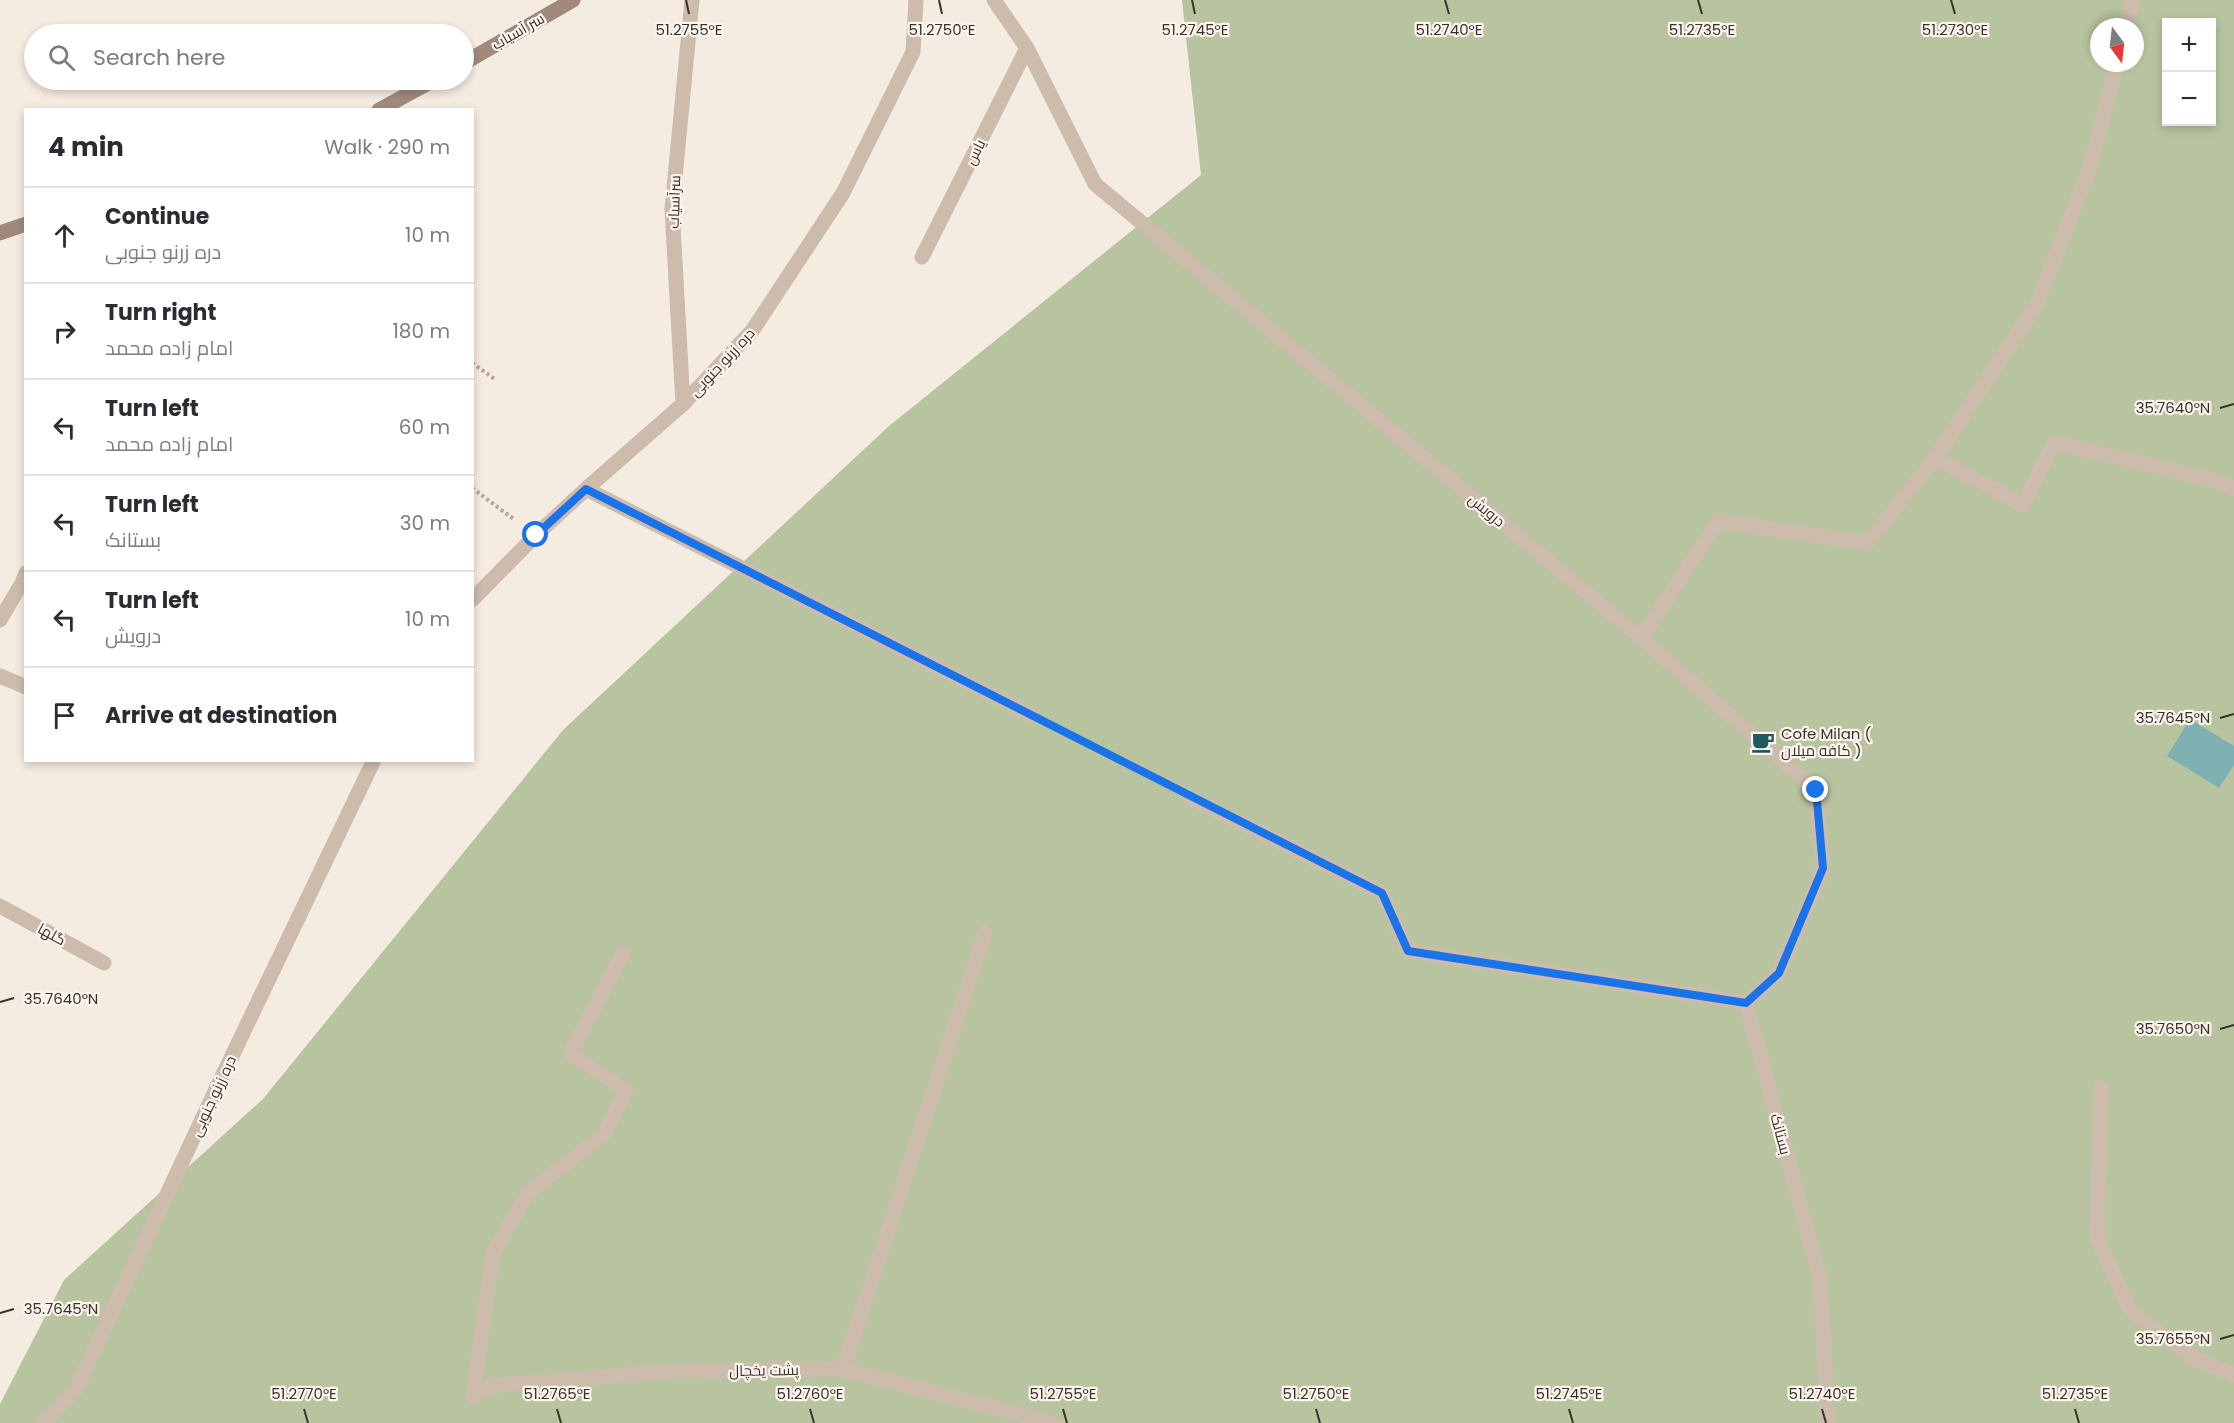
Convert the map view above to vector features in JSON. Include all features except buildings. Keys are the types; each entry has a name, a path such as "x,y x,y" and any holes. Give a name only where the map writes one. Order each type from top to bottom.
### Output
{"street":[{"name":"سر آسیاب","path":"474,57 573,0"},
{"name":"سرآسیاب","path":"683,404 672,209 692,0"},
{"name":"دره زرنو جنوبی","path":"474,598 536,535 683,404 752,331 843,193 913,52 916,0"},
{"path":"994,0 1027,48"},
{"path":"2128,18 2133,0"},
{"name":"درویش","path":"1027,48 1095,184 1641,638 1816,790 1823,868 1779,973 1746,1003"},
{"name":"یاس","path":"922,257 1027,48"},
{"path":"1641,638 1718,521 1867,543 1935,458 2037,304 2089,170 2115,72"},
{"path":"383,108 416,90"},
{"path":"0,232 24,225"},
{"path":"1935,458 2023,505 2054,442 2215,481 2234,489"},
{"path":"586,489 1032,715"},
{"path":"0,620 24,578"},
{"path":"0,676 24,686"},
{"name":"دره زرنو جنوبی","path":"43,1423 76,1389 373,762"},
{"path":"1190,797 1382,893 1408,951 1746,1003"},
{"name":"گلها","path":"0,906 104,963"},
{"path":"843,1369 985,932"},
{"name":"پشت یخچال","path":"623,953 570,1054 626,1090 604,1134 528,1193 493,1253 473,1396 490,1386 674,1371 843,1369 1052,1423"},
{"name":"بستانک","path":"1746,1003 1820,1278 1828,1423"},
{"path":"2101,1088 2097,1238 2130,1310 2193,1358 2234,1375"}],"path":[{"path":"474,364 496,380"},
{"path":"474,489 536,535"},
{"path":"1032,715 1190,797"}],"green space":[{"path":"1182,0 2234,0 2234,1423 0,1423 0,1404 64,1280 263,1099 563,730 889,426 1201,175"}],"water":[{"path":"2190,719 2234,746 2234,765 2219,788 2167,756"}],"place":[{"name":"Cofe Milan ( کافه میلان )","path":"1763,742"}],"route":[{"path":"536,535 586,489 1382,893 1408,951 1746,1003 1779,973 1823,868 1816,790"}]}
